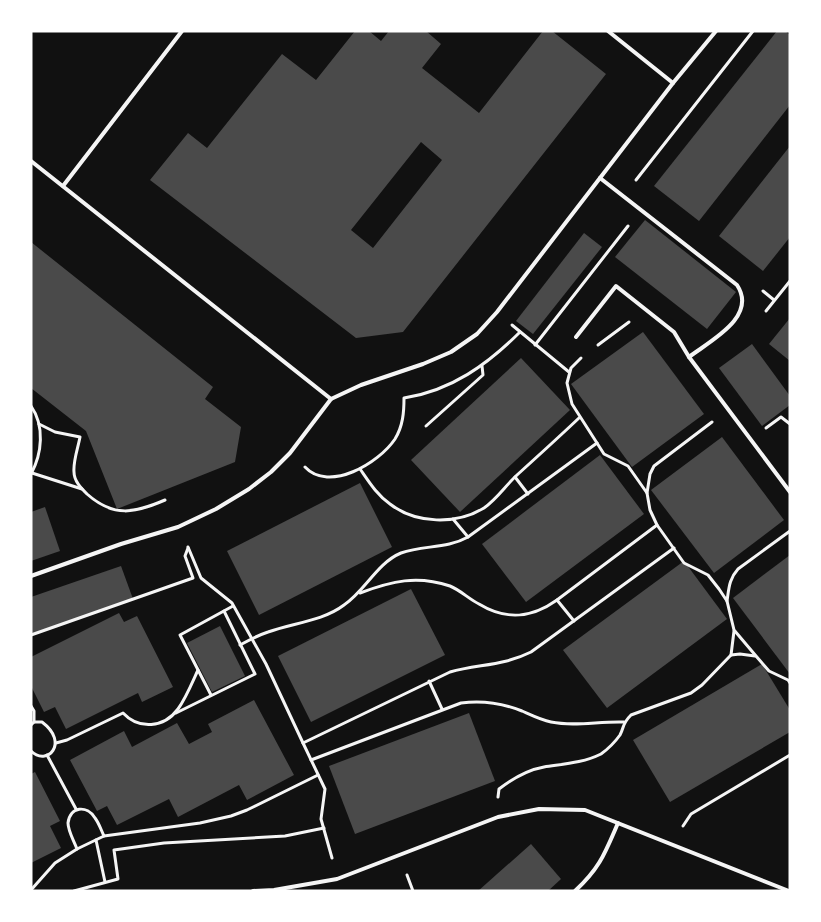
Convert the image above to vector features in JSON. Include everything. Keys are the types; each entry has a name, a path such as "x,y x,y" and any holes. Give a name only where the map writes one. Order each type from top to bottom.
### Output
{"lane":[{"path":"62,186 182,31"},
{"path":"608,31 674,83"},
{"path":"31,576 121,544 178,527 216,509 249,489 271,472 290,453 332,399 361,385 423,364 451,352 477,334 497,312 716,31"},
{"path":"31,161 332,399"},
{"path":"600,178 737,285 742,292 743,302 738,317 732,324 689,357"},
{"path":"576,336 616,286 674,332 689,357 790,492"},
{"path":"254,891 274,890 338,879 498,817 539,809 585,810 790,891"},
{"path":"575,891 591,876 604,858 618,823"}],"path":[{"path":"535,345 648,200 631,187 753,31"},
{"path":"766,311 790,281"},
{"path":"593,349 645,309"},
{"path":"512,325 569,372"},
{"path":"303,465 317,475 330,476 360,470 373,461 395,439 402,424 404,398 416,396 463,378 495,356 520,332"},
{"path":"586,354 574,364 569,372 567,383 572,404 579,418 604,454 628,466 647,493"},
{"path":"426,426 483,375 482,366"},
{"path":"31,406 36,412 39,424 39,449 32,474 82,490"},
{"path":"728,410 660,460 650,474 647,493 650,510 657,525 684,564 708,575 728,601"},
{"path":"751,440 781,417 790,424"},
{"path":"360,470 378,494 403,512 432,520 453,519 484,508 493,501 515,477 579,418"},
{"path":"39,424 55,432 80,438 74,472 76,481 82,490 97,503 120,511 133,511 148,508 166,500"},
{"path":"240,645 269,632 344,606 360,593 389,560 400,554 413,550 456,544 468,538 597,443"},
{"path":"515,477 528,494"},
{"path":"453,519 468,538"},
{"path":"360,593 388,582 409,580 433,582 451,587 480,605 497,612 529,615 544,609 557,600 657,525"},
{"path":"498,817 499,789 510,781 542,768 583,761 600,754 620,734 624,722 631,715 691,693 702,685 731,655 734,630 728,601 729,584 732,575 790,531"},
{"path":"31,635 193,578 185,556 188,547 201,578 234,606 266,664 325,789 321,819 333,860"},
{"path":"303,743 429,680 465,668 515,660 531,652 674,548"},
{"path":"557,600 574,621"},
{"path":"211,695 180,635 234,606"},
{"path":"173,714 255,674 224,612"},
{"path":"734,630 769,671 790,682"},
{"path":"731,655 746,654 756,656"},
{"path":"56,742 67,740 123,713 130,720 138,724 147,725 165,720 179,708 198,670"},
{"path":"429,680 442,709"},
{"path":"311,760 442,709 461,703 477,701 494,703 548,722 566,724 624,722"},
{"path":"31,706 34,711 33,723 42,722 47,726 53,733 56,742 54,749 47,755 39,756 31,751"},
{"path":"47,755 76,809"},
{"path":"674,846 682,826 691,814 790,755"},
{"path":"31,890 55,864 77,849 104,836 200,823 231,816 318,775"},
{"path":"77,849 68,825 70,817 76,809 82,808 89,812 95,818 104,836"},
{"path":"74,891 118,879 114,850 164,843 260,839 324,828"},
{"path":"96,840 105,882"}],"building":[{"path":"355,31 369,31 381,41 389,31 426,31 441,44 422,68 479,113 543,31 552,31 606,74 403,332 356,338 150,180 188,133 207,148 282,54 316,80","holes":["421,142 442,160 373,248 351,230"]},
{"path":"777,31 785,31 790,35 790,105 699,221 654,186"},
{"path":"790,146 790,237 763,271 719,236"},
{"path":"645,220 736,292 707,329 615,257"},
{"path":"584,233 602,247 533,334 516,321"},
{"path":"31,242 213,387 205,399 241,427 235,462 117,509 86,431 31,388"},
{"path":"790,318 790,361 769,344"},
{"path":"643,332 704,414 632,467 571,384"},
{"path":"752,344 790,396 790,405 762,426 719,368"},
{"path":"521,358 570,410 460,512 411,460"},
{"path":"722,437 784,520 714,573 651,490"},
{"path":"600,455 644,514 526,602 482,544"},
{"path":"360,483 392,547 259,615 227,551"},
{"path":"45,507 60,551 31,561 31,512"},
{"path":"790,555 790,674 733,598"},
{"path":"684,561 727,619 607,708 563,650"},
{"path":"121,566 133,599 31,634 31,597"},
{"path":"411,589 445,655 311,722 278,656"},
{"path":"119,613 124,622 137,616 173,687 142,702 138,693 66,729 55,707 44,712 31,686 31,657"},
{"path":"220,626 245,676 212,692 187,643"},
{"path":"762,664 790,710 790,732 670,802 633,740"},
{"path":"254,700 294,775 247,800 239,785 178,817 169,799 117,825 107,806 97,811 70,760 124,731 132,747 177,723 189,744 212,732 208,724"},
{"path":"469,713 495,781 355,834 329,766"},
{"path":"35,772 60,821 50,826 61,848 31,863 31,774"},
{"path":"531,844 561,879 548,891 478,891"}]}
